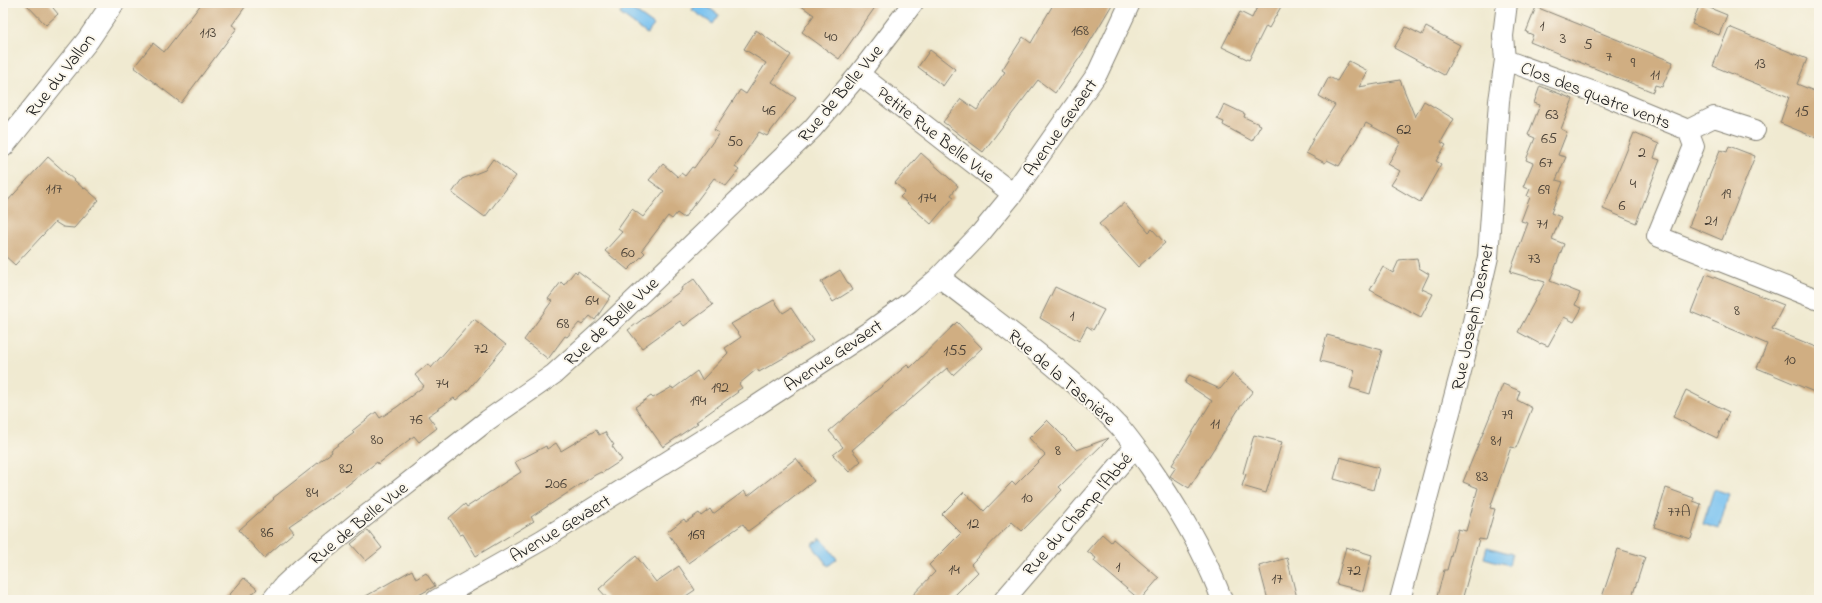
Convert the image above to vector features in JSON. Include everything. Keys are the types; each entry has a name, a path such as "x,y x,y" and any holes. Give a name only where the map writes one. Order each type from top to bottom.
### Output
{"street":[{"name":"Rue du Vallon","path":"3,146 88,40 113,3"},
{"name":"Rue de Belle Vue","path":"272,600 284,584 363,518 488,420 554,374 582,348 812,129 859,74 913,3"},
{"name":"Avenue Gevaert","path":"436,600 562,527 747,412 873,329 910,302 939,277 980,234 1013,194 1097,74 1130,3"},
{"name":"Rue Joseph Desmet","path":"1400,600 1465,356 1487,264 1499,101 1504,60 1503,36 1507,3"},
{"name":"Clos des quatre vents","path":"1504,60 1608,98 1688,130 1694,146 1657,236 1819,300"},
{"name":"Petite Rue Belle Vue","path":"859,74 1013,194"},
{"name":"Clos des quatre vents","path":"1688,130 1714,117 1755,130"},
{"name":"Rue de la Tasnière","path":"939,277 1064,375 1119,427 1135,447 1179,512 1199,547 1222,600"},
{"name":"Rue du Champ l'Abbé","path":"1004,600 1135,447"}],"water":[{"path":"696,3 702,3 719,15 713,24 692,10"},
{"path":"626,5 654,25 647,34 620,14"},
{"path":"1714,489 1729,494 1719,529 1703,524"},
{"path":"821,538 837,559 828,566 812,545"},
{"path":"1487,547 1512,554 1509,565 1484,558"}],"building":[{"path":"25,3 49,3 58,14 46,25"},
{"path":"202,3 248,3 232,25 237,28 181,103 134,67 153,43 164,52"},
{"path":"797,3 878,3 839,59 802,32 814,15"},
{"path":"1054,3 1113,3 1085,50 1055,93 1038,80 983,152 943,122 961,99 977,110 1005,72 1002,70 1023,37 1031,43"},
{"path":"1259,3 1283,3 1269,28 1266,26 1249,60 1222,47 1240,12 1252,18"},
{"path":"1700,4 1727,15 1719,35 1692,24"},
{"path":"1536,7 1673,62 1662,87 1655,85 1653,92 1530,42 1533,35 1526,32"},
{"path":"1406,27 1422,35 1426,27 1460,45 1444,75 1394,48"},
{"path":"1729,27 1807,59 1797,84 1819,93 1819,139 1780,123 1789,97 1713,66"},
{"path":"756,30 791,55 772,82 796,98 767,136 759,132 735,167 739,170 726,186 714,178 684,218 677,213 672,219 668,216 642,250 645,253 628,270 605,251 622,232 618,229 632,209 643,217 664,191 649,180 663,164 678,177 681,173 685,176 692,167 694,168 719,133 714,130 740,90 746,94 766,63 744,49"},
{"path":"930,50 955,69 943,86 918,67"},
{"path":"1349,61 1368,71 1359,87 1400,80 1415,117 1424,101 1454,119 1441,142 1446,145 1436,161 1441,164 1420,202 1391,185 1400,171 1388,164 1401,142 1366,123 1339,166 1327,160 1325,163 1306,153 1314,137 1335,105 1319,96 1329,77 1337,81"},
{"path":"1540,86 1573,99 1561,129 1567,132 1558,155 1566,157 1556,180 1563,182 1551,213 1561,217 1552,239 1564,244 1550,281 1580,293 1575,305 1582,308 1574,322 1564,317 1548,346 1541,343 1540,344 1518,332 1545,282 1510,272 1528,223 1521,221 1530,197 1527,196 1530,189 1523,187 1533,163 1526,160 1535,138 1528,135 1540,105 1534,103"},
{"path":"1224,104 1245,114 1244,117 1261,125 1252,141 1223,125 1224,122 1217,119"},
{"path":"1634,133 1659,144 1654,158 1660,160 1636,223 1603,209"},
{"path":"1729,146 1755,156 1722,240 1689,226 1720,150 1727,152"},
{"path":"921,153 958,186 951,195 954,197 931,224 900,197 905,192 895,183"},
{"path":"48,157 84,189 85,188 99,200 74,228 63,227 55,222 15,265 3,254 3,206"},
{"path":"493,159 516,176 485,217 452,193 462,179 485,170"},
{"path":"1124,203 1149,232 1152,229 1165,243 1138,267 1099,224"},
{"path":"1417,258 1419,268 1429,274 1422,289 1433,294 1421,317 1370,290 1383,267 1393,273 1399,260"},
{"path":"840,270 852,290 833,302 821,282"},
{"path":"575,271 577,273 578,271 611,296 595,320 590,316 582,325 579,323 567,337 565,336 548,359 524,340 552,301 548,299 561,282 564,285"},
{"path":"1706,274 1784,305 1772,329 1819,348 1819,394 1757,368 1767,344 1691,312"},
{"path":"694,279 713,305 684,326 680,321 642,348 628,330 682,290 681,288"},
{"path":"1055,287 1104,310 1093,330 1087,326 1079,341 1040,318"},
{"path":"774,300 783,313 791,308 813,341 759,372 757,369 739,384 742,388 737,391 738,392 696,422 698,423 663,447 635,407 651,396 653,398 672,387 673,389 697,371 702,380 728,353 725,348 741,337 731,324"},
{"path":"474,319 506,345 468,390 456,400 454,398 428,416 437,428 419,442 414,436 378,464 377,462 340,491 289,526 294,532 264,558 239,530 274,499 273,498 332,452 331,450 354,433 352,431 376,412 380,418 424,386 415,375 428,364 431,368"},
{"path":"957,322 982,348 953,375 947,368 852,450 861,461 849,472 833,455 843,447 829,431 907,365 910,368"},
{"path":"1327,335 1382,350 1370,394 1350,388 1355,370 1320,361"},
{"path":"1233,374 1253,391 1240,407 1189,488 1170,476 1176,467 1172,465 1212,401 1185,383 1189,375 1220,389"},
{"path":"1503,384 1520,391 1517,400 1532,408 1516,448 1511,447 1490,508 1495,509 1486,540 1479,539 1462,600 1436,600 1444,570 1447,570 1458,529 1466,531 1478,488 1463,482"},
{"path":"1686,390 1729,412 1717,438 1673,417"},
{"path":"1047,420 1077,450 1109,438 1059,487 1062,490 1022,531 1012,522 971,564 978,572 950,600 908,600 935,572 929,565 961,533 942,514 964,492 984,511 1012,482 1015,485 1045,455 1029,438"},
{"path":"596,430 599,435 605,432 614,445 612,446 622,460 602,473 601,472 595,475 531,517 534,521 476,556 463,534 460,535 449,518 465,504 467,507 521,472 515,462 546,446 547,449 556,443 561,451"},
{"path":"1254,435 1282,442 1266,493 1242,486 1246,474 1243,473"},
{"path":"1340,457 1379,468 1373,490 1334,479"},
{"path":"796,458 814,481 748,531 743,524 688,563 667,532 684,519 686,522 699,513 701,516 710,509 713,514 744,491 748,496"},
{"path":"1666,488 1694,498 1693,501 1701,504 1691,539 1654,527"},
{"path":"368,530 382,548 366,561 351,544"},
{"path":"1102,534 1111,542 1113,539 1159,578 1140,600 1094,561 1096,558 1087,551"},
{"path":"1346,547 1372,555 1363,591 1336,584"},
{"path":"1618,549 1645,557 1631,600 1601,600"},
{"path":"636,556 656,582 679,566 695,590 680,600 609,600 599,589"},
{"path":"1287,558 1297,598 1288,600 1268,600 1259,566"},
{"path":"412,570 416,579 426,573 435,586 410,600 359,600"},
{"path":"244,578 257,589 247,600 225,600"}]}
